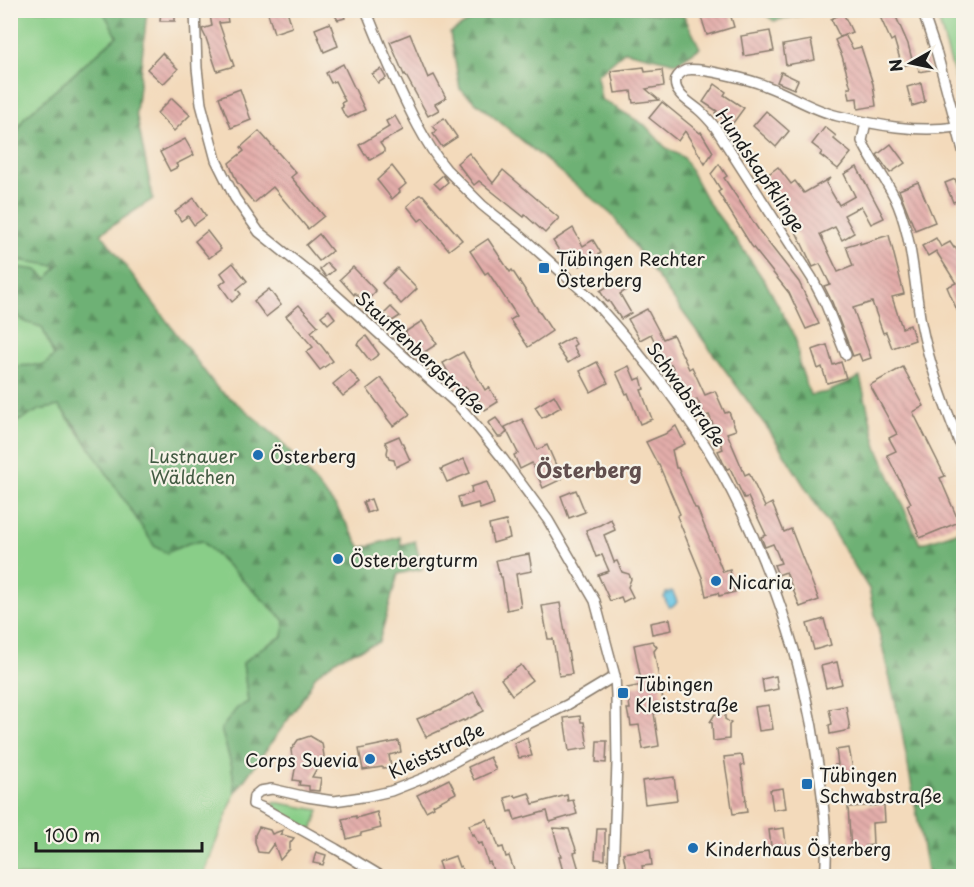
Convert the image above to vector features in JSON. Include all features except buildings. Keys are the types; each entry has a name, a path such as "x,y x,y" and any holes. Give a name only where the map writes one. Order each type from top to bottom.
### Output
{"street":[{"name":"Stauffenbergstraße","path":"195,10 196,68 202,111 216,160 235,198 259,232 325,285 452,400 478,428 548,519 595,602 615,676 617,705 612,876"},
{"name":"Schwabstraße","path":"366,10 413,117 445,167 483,206 522,236 610,319 655,373 718,466 741,510 778,599 801,670 814,735 822,794 827,862 825,876"},
{"path":"922,10 939,62 963,154"},
{"name":"Hundskapfklinge","path":"846,356 829,312 812,278 715,127 680,93 675,84 676,78 688,70 742,78 768,86 825,112 866,122 922,130 956,127"},
{"path":"866,122 862,141 884,177 898,206 907,237 926,343 959,442"},
{"name":"Kleiststraße","path":"381,876 253,804 254,796 260,791 272,789 334,801 391,791 424,778 567,705 615,676"}],"green space":[{"path":"13,10 103,11 117,36 24,118 11,144 10,14"},
{"path":"609,10 684,16 700,48 677,63 625,51 597,75 601,99 645,125 665,147 684,158 708,202 766,283 796,338 799,363 810,395 828,392 860,377 877,447 920,544 963,530 963,876 928,876 901,727 869,589 771,433 612,215 460,89 450,33 486,11"},
{"path":"816,10 817,12 774,21 760,11"},
{"name":"Lustnauer Wäldchen","path":"103,11 147,11 136,113 153,199 101,233 217,388 279,439 337,508 361,548 400,537 401,545 415,541 422,569 398,574 379,642 339,658 316,675 302,700 235,793 232,767 221,729 237,708 248,702 243,663 260,649 283,636 285,621 202,541 189,543 167,553 155,547 77,428 59,406 39,410 11,425 11,366 44,365 54,356 42,327 25,322 11,310 11,271 15,267 37,270 47,279 58,266 11,259 11,144 24,118 117,36"},
{"path":"934,11 963,11 963,113 957,84"},
{"path":"11,259 58,265 47,280 11,271"},
{"path":"10,310 25,322 42,327 54,356 44,365 11,366"},
{"path":"59,406 167,552 189,543 202,541 285,621 283,636 260,649 243,663 248,702 221,729 232,767 235,793 203,876 11,876 11,425 39,410"},
{"path":"274,802 319,810 312,831 285,816 276,808"}],"water":[{"path":"671,591 677,602 670,607 664,597"}],"place":[{"name":"Tübingen Rechter Österberg","path":"544,268"},
{"name":"Österberg","path":"258,455"},
{"name":"Österbergturm","path":"338,559"},
{"name":"Nicaria","path":"716,581"},
{"name":"Tübingen Kleiststraße","path":"623,693"},
{"name":"Corps Suevia","path":"370,759"},
{"name":"Tübingen Schwabstraße","path":"807,784"},
{"name":"Kinderhaus Österberg","path":"693,848"}],"district":[{"name":"Österberg","path":"589,469"}]}
